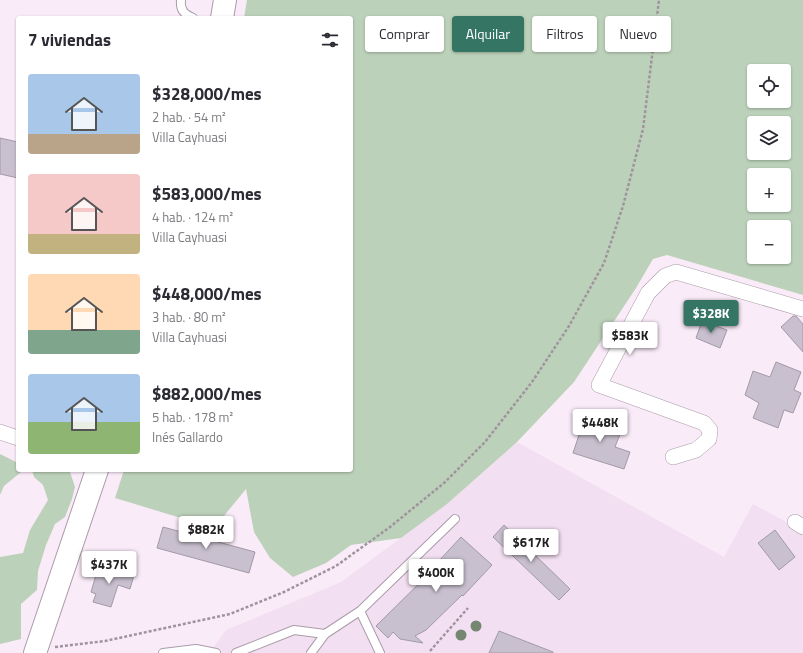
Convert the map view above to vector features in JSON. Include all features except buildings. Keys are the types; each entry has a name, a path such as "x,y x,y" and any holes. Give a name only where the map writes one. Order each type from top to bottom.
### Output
{"highway":[{"path":"222,16 225,0"},
{"path":"35,651 96,472"}],"street":[{"path":"673,457 696,450 709,439 710,430 704,423 599,385 648,293 665,276 676,272 803,308"},
{"path":"0,432 16,437"}],"lane":[{"path":"181,0 182,11 188,16"},
{"path":"311,653 326,634 360,611 455,519"},
{"path":"360,611 380,653"},
{"path":"236,653 294,630 326,634"},
{"path":"163,653 196,649 216,653"}],"path":[{"path":"35,651 105,641 230,614 284,592 336,566 390,527 444,484 485,442 532,382 569,326 604,262 623,206 643,130 659,0"},
{"path":"430,650 468,608"}],"shaded area":[{"path":"517,442 724,557 753,504 803,531 803,653 209,653 226,630 341,582 447,504"}],"green space":[{"path":"247,0 803,0 803,295 667,255 653,259 636,288 574,382 517,442 447,504 401,538 351,545 326,563 293,577 270,558 254,532 246,489 214,528 115,498 123,472 353,472 353,16 244,16"},
{"path":"0,454 16,462 16,472 21,472 4,486 0,495"},
{"path":"33,472 70,472 75,487 65,517 55,524 46,545 38,571 37,590 21,604 21,639 0,644 0,557 23,553 30,530 48,500 43,485 34,477"}]}
